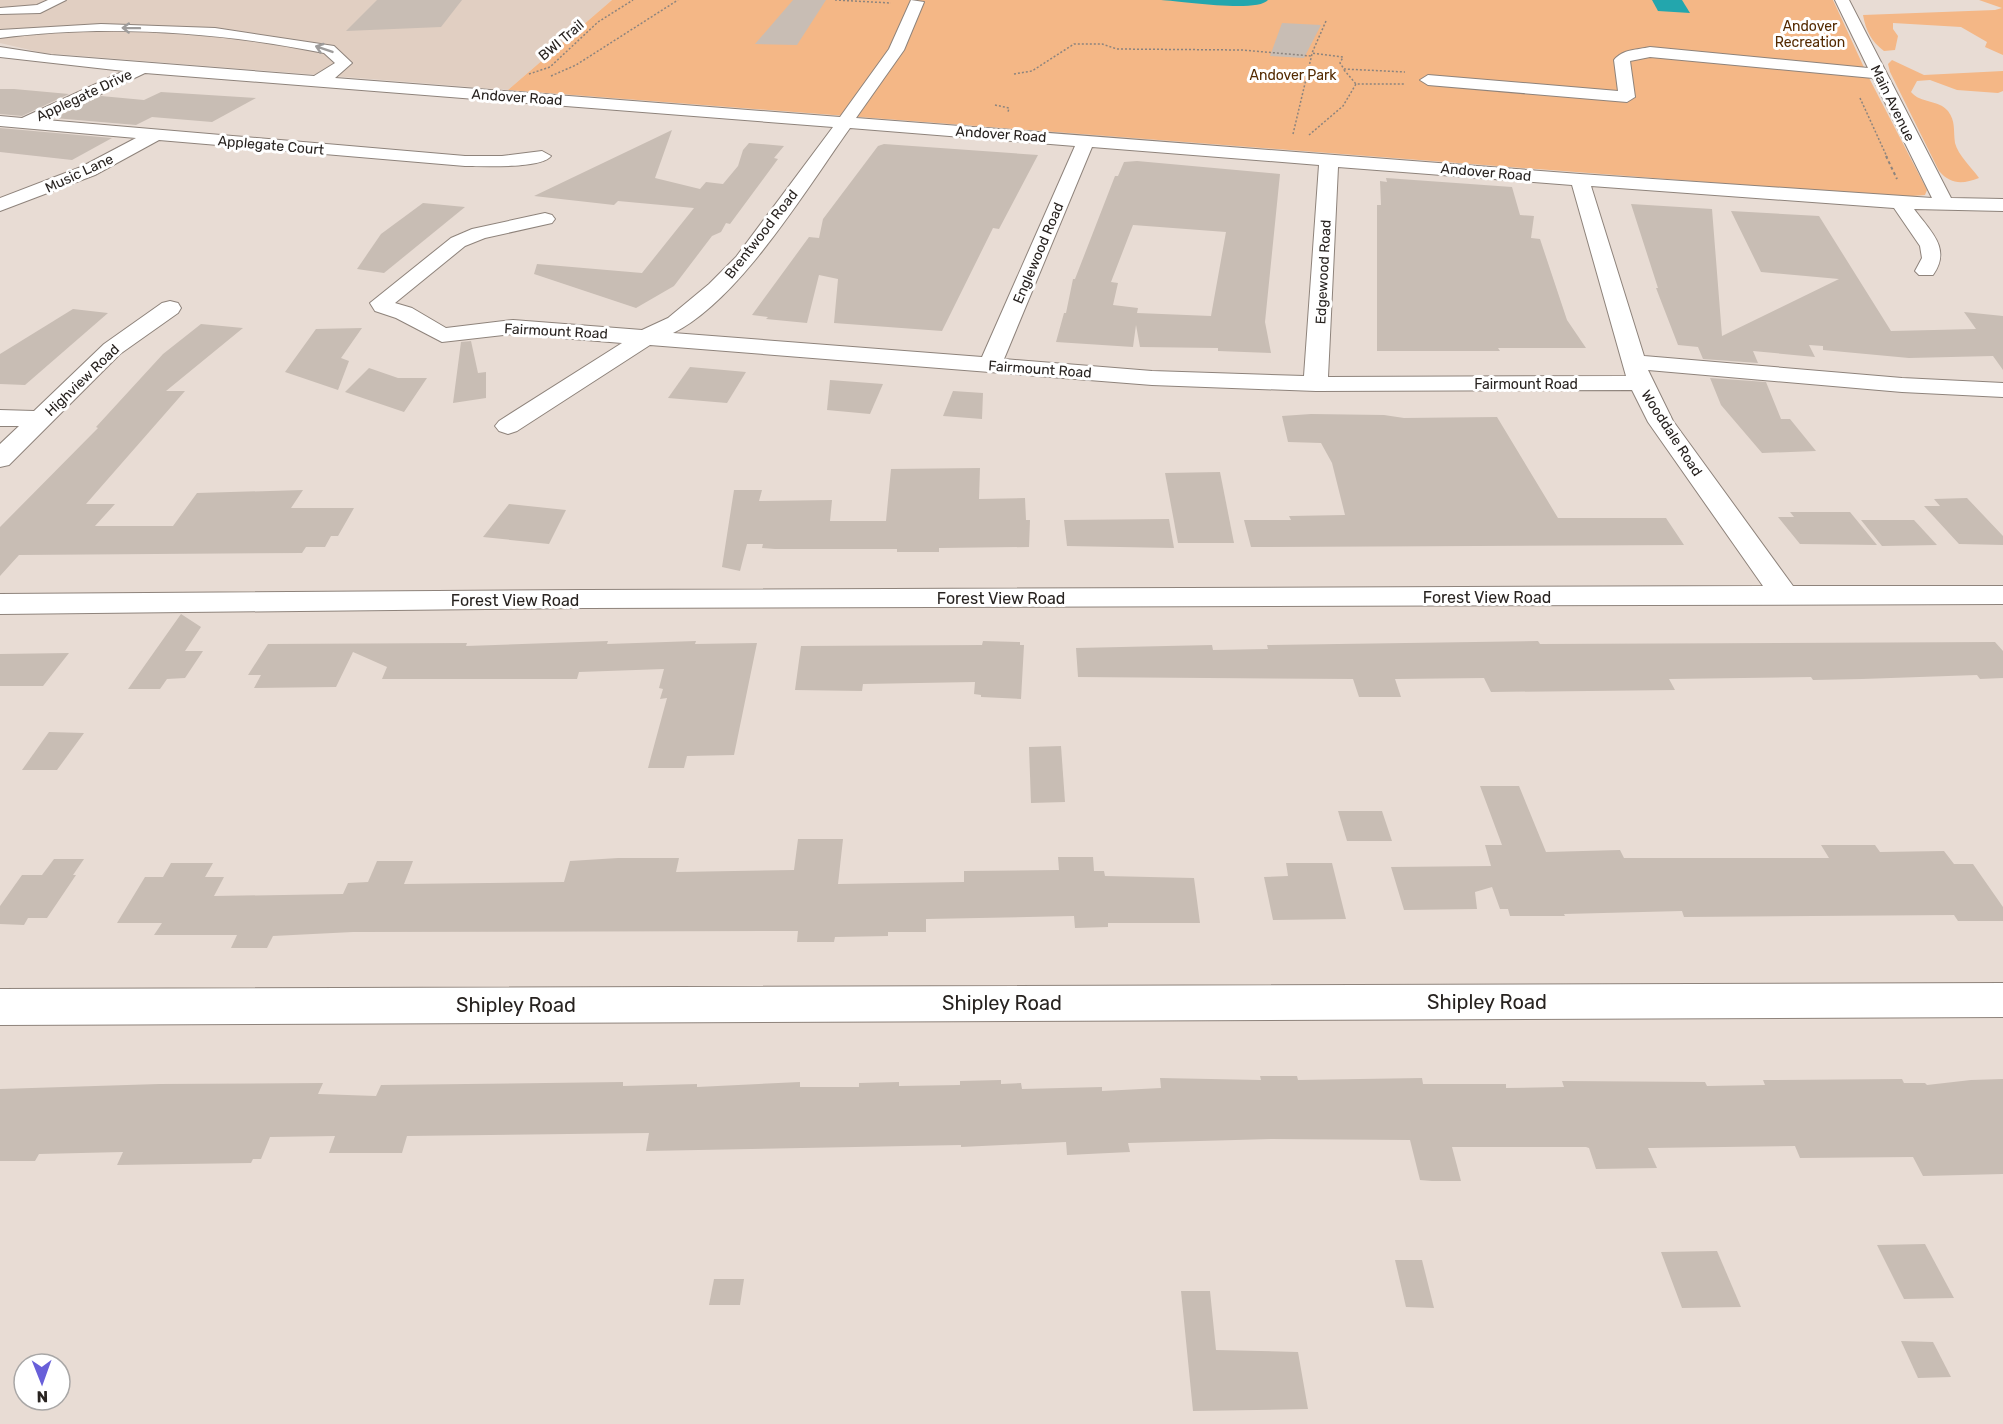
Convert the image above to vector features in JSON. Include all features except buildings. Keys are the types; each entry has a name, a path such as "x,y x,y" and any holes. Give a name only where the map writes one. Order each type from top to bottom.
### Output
{"street":[{"path":"0,10 16,0"},
{"path":"0,10 40,9 59,0"},
{"name":"Main Avenue","path":"1842,0 1944,205"},
{"name":"Brentwood Road","path":"508,426 647,337 676,323 717,289 743,261 846,122 896,50 916,4"},
{"path":"0,34 36,30 124,28 252,35 329,49 339,56 344,63 340,69 317,81"},
{"name":"Andover Road","path":"0,52 51,60 317,81 518,86 846,122 1581,180 1900,203 2003,205"},
{"path":"1428,80 1628,97 1622,60 1626,56 1650,52 1879,74"},
{"name":"Applegate Drive","path":"26,123 143,68"},
{"name":"Applegate Court","path":"0,121 465,161 502,161 542,156"},
{"name":"Music Lane","path":"0,205 88,171 155,135"},
{"name":"Englewood Road","path":"990,365 1086,140"},
{"name":"Edgewood Road","path":"1316,384 1329,159"},
{"name":"Wooddale Road","path":"1581,180 1637,373 1661,422 1785,596"},
{"path":"1900,203 1930,246 1932,258 1926,271"},
{"name":"Fairmount Road","path":"545,219 479,233 458,242 381,303 383,306 404,313 442,335 513,327 1152,378 1316,384 1637,373 2003,390"},
{"name":"Highview Road","path":"0,459 112,349 170,308"},
{"path":"0,418 42,419"},
{"name":"Forest View Road","path":"0,604 573,599 2003,595"},
{"name":"Shipley Road","path":"0,1007 2003,1000"}],"path":[{"name":"BWI Trail","path":"518,86 550,67 598,22 633,0"},
{"path":"518,86 576,65 678,0"},
{"path":"835,0 916,4"},
{"path":"1293,136 1294,118 1312,54 1326,21"},
{"path":"1014,74 1032,71 1074,44 1102,44 1117,49 1242,50 1343,57 1340,63 1356,84"},
{"path":"1344,69 1416,72 1428,80 1419,85 1356,84"},
{"path":"1848,70 1898,180"},
{"path":"1304,139 1342,106 1356,84"}],"shaded area":[{"path":"0,0 612,0 508,90 43,53 0,43"}],"green space":[{"name":"Andover Park","path":"612,0 1833,0 1867,74 1927,190 1925,195 1900,197 508,90"},
{"path":"1979,0 2003,0 2003,55 1985,47 1987,42 1961,27 1893,23 1893,29 1898,36 1895,50 1884,51 1870,35 1863,15 2002,8"},
{"path":"1892,60 1924,75 2003,71 2003,91 1998,93 1957,90 1930,80 1917,81 1911,92 1948,111 1953,123 1957,148 1979,178 1957,182 1948,179 1939,171 1890,72 1888,64"}],"water":[{"path":"1161,0 1268,0 1261,4 1235,6"},
{"path":"1652,0 1682,0 1690,13 1658,11"}],"park label":[{"name":"Andover Recreation","path":"1810,34"}]}
